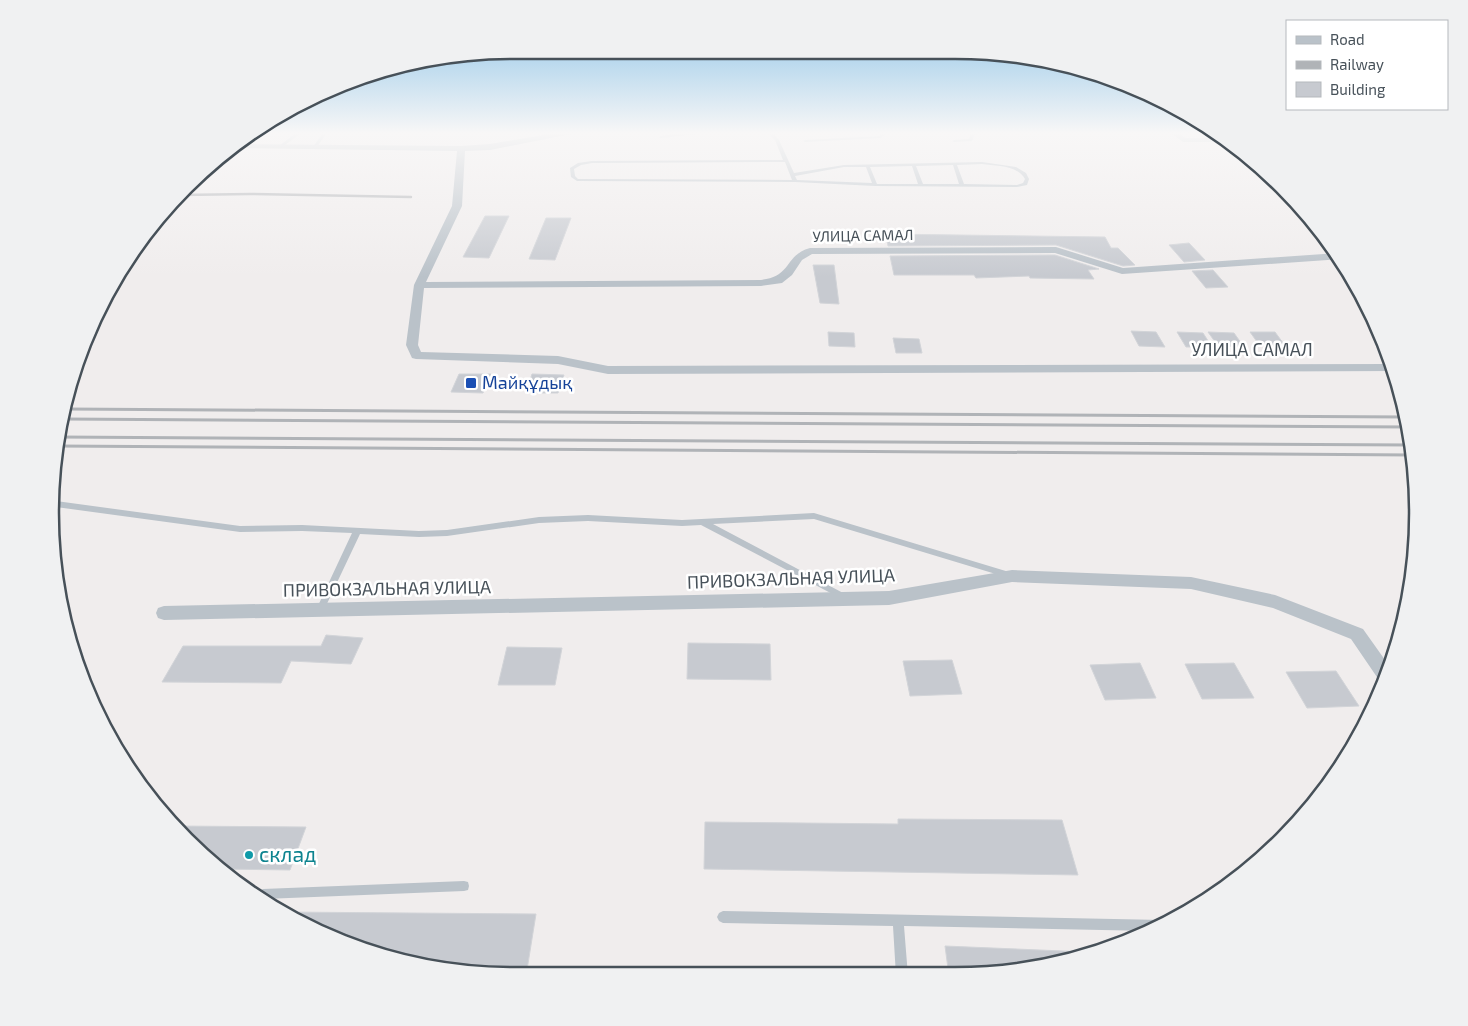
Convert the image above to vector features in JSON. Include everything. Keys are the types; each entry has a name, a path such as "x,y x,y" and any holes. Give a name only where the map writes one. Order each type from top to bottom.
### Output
{"street":[{"path":"419,285 457,206 459,181"},
{"name":"УЛИЦА САМАЛ","path":"1330,257 1122,271 1056,250 810,251 798,258 788,273 778,281 761,283 419,285 412,345 416,355 558,360 618,370 1385,368"},
{"name":"ПРИВОКЗАЛЬНАЯ УЛИЦА","path":"164,613 890,598 1012,576 1191,583 1276,602 1358,634 1381,669"}],"lane":[{"path":"599,181 795,181 875,185 1017,186 1025,184 1026,181"},
{"path":"873,181 875,185"},
{"path":"920,181 921,185"},
{"path":"961,181 962,185"},
{"path":"59,504 240,529 302,528 419,534 446,533 549,520 588,518 703,522 814,516 1012,576"},
{"path":"703,522 848,599"},
{"path":"320,610 357,532"},
{"path":"266,894 464,886"},
{"path":"723,917 1144,926"},
{"path":"898,920 901,967"}],"building":[{"path":"485,216 509,216 489,258 463,257"},
{"path":"546,218 571,218 555,260 529,259"},
{"path":"886,234 1105,237 1111,248 1118,248 1135,265 1123,266 1056,245 888,246"},
{"path":"1189,243 1205,260 1184,262 1169,245"},
{"path":"1055,255 1099,269 1088,270 1094,279 1030,278 1029,276 976,278 974,275 894,275 890,256"},
{"path":"813,265 834,265 839,304 820,303"},
{"path":"1213,270 1228,287 1206,288 1192,271"},
{"path":"1131,331 1156,332 1165,347 1139,346"},
{"path":"828,332 854,333 855,347 829,346"},
{"path":"1177,332 1203,333 1212,347 1186,347"},
{"path":"1208,332 1234,333 1244,347 1218,346"},
{"path":"1250,332 1275,332 1286,347 1260,346"},
{"path":"893,338 919,339 922,353 896,353"},
{"name":"Майқұдық","path":"459,374 491,374 483,393 451,392"},
{"path":"532,374 564,375 558,393 526,393"},
{"path":"326,635 363,638 351,664 291,661 281,683 162,682 183,646 321,646"},
{"path":"688,643 770,644 771,680 687,679"},
{"path":"507,647 562,648 555,685 498,685"},
{"path":"952,660 962,694 910,696 903,661"},
{"path":"1140,663 1156,698 1105,700 1090,665"},
{"path":"1234,663 1254,698 1202,699 1185,664"},
{"path":"1336,671 1359,706 1307,708 1286,672"},
{"path":"898,819 1062,820 1078,875 704,869 705,822 898,824"},
{"name":"склад","path":"184,826 306,827 290,870 231,869 213,855"},
{"path":"297,912 536,914 527,967 513,967 454,963 424,959 395,952 339,933"},
{"path":"945,946 1075,951 1044,959 1014,963 948,967"}],"railway":[{"path":"189,195 411,197"},
{"path":"71,409 1399,417"},
{"path":"68,419 1401,427"},
{"path":"65,437 1404,445"},
{"path":"64,446 1405,455"}],"place":[{"name":"Майқұдық","path":"471,383"},
{"name":"склад","path":"249,855"}]}
